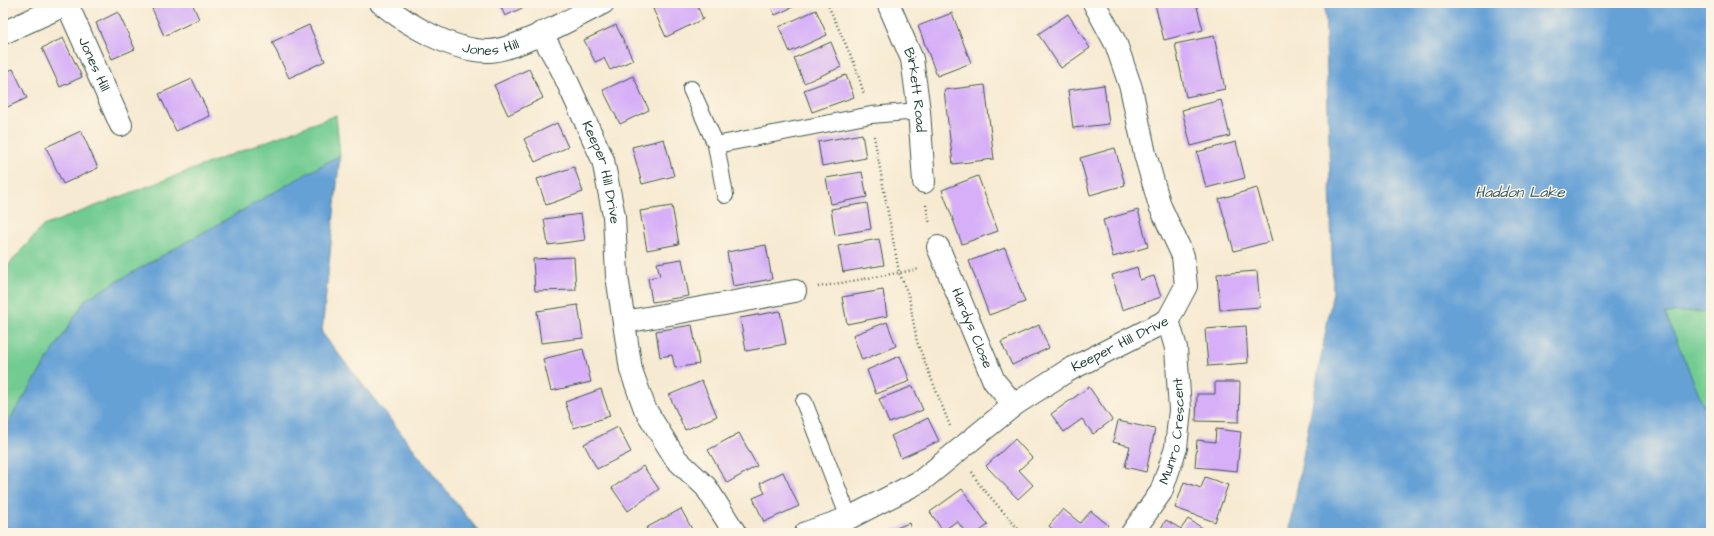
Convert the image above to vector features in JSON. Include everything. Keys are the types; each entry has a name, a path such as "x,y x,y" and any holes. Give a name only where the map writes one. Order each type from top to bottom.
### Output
{"street":[{"name":"Jones Hill","path":"381,3 400,19 451,44 488,51 514,44 541,33 603,3"},
{"name":"Birkett Road","path":"888,3 912,59 919,111 924,182"},
{"name":"Keeper Hill Drive","path":"806,533 849,518 921,481 1014,405 1067,372 1168,320 1186,286 1183,256 1160,206 1145,154 1131,88 1116,44 1094,3"},
{"name":"Jones Hill","path":"3,33 68,4 121,124"},
{"name":"Keeper Hill Drive","path":"541,33 561,68 603,160 614,216 617,276 631,370 645,409 676,459 706,487 735,533"},
{"name":"Hardys Close","path":"942,256 994,381 1014,405"},
{"path":"625,322 795,292"},
{"name":"Munro Crescent","path":"1132,533 1161,492 1176,448 1180,410 1176,348 1168,320"}],"lane":[{"path":"691,89 716,145 725,196"},
{"path":"716,145 871,114 919,111"},
{"path":"804,402 849,518"}],"path":[{"path":"828,3 855,65 871,114 878,165 899,272 909,297 917,342 959,450 979,484 1019,530 1024,533"},
{"path":"795,292 899,272 942,256 926,215 924,182"}],"green space":[{"path":"336,115 340,155 86,299 3,430 3,271 43,226"},
{"path":"1711,311 1711,423 1665,313"}],"water":[{"name":"Haddon Lake","path":"1325,3 1711,3 1711,311 1665,313 1711,423 1711,533 1289,533 1333,291"},
{"path":"340,155 322,333 480,533 3,533 3,430 86,299"}],"building":[{"path":"158,3 192,3 199,19 164,36 151,6"},
{"path":"499,3 533,3 505,16"},
{"path":"666,3 696,3 703,19 666,37 653,9"},
{"path":"769,3 802,3 775,15"},
{"path":"1196,3 1203,30 1164,40 1155,4"},
{"path":"816,10 827,35 790,52 779,27"},
{"path":"118,12 135,49 112,59 96,23"},
{"path":"952,13 971,63 937,76 918,26"},
{"path":"1068,14 1090,48 1061,68 1038,34"},
{"path":"309,25 325,61 289,78 272,42"},
{"path":"616,25 633,60 610,70 604,58 595,62 584,40"},
{"path":"1214,36 1225,89 1186,97 1175,44"},
{"path":"63,38 82,77 60,87 42,48"},
{"path":"831,42 841,67 804,83 794,58"},
{"path":"13,69 27,98 3,109 3,73"},
{"path":"529,69 543,98 508,115 494,85"},
{"path":"846,75 854,97 812,112 804,90"},
{"path":"633,76 649,110 620,124 603,90"},
{"path":"192,79 210,116 176,131 159,94"},
{"path":"985,85 994,159 953,164 944,90"},
{"path":"1104,85 1109,124 1073,128 1068,90"},
{"path":"1221,100 1230,136 1191,146 1182,110"},
{"path":"557,123 568,147 535,162 524,139"},
{"path":"81,131 98,168 63,184 46,147"},
{"path":"862,134 866,158 822,166 818,142"},
{"path":"664,139 674,176 642,184 632,147"},
{"path":"1236,142 1245,178 1206,188 1197,152"},
{"path":"1115,148 1125,185 1090,195 1080,158"},
{"path":"574,167 583,192 546,205 537,179"},
{"path":"862,172 867,197 831,204 826,178"},
{"path":"978,176 998,231 962,244 942,190"},
{"path":"1257,188 1272,241 1234,251 1219,199"},
{"path":"867,203 871,229 835,235 831,209"},
{"path":"672,206 679,244 647,250 640,211"},
{"path":"1138,210 1148,247 1113,257 1103,220"},
{"path":"581,214 585,240 548,245 544,219"},
{"path":"879,239 884,265 843,272 838,246"},
{"path":"766,245 772,279 733,286 727,252"},
{"path":"1005,248 1025,302 989,315 969,261"},
{"path":"574,257 576,290 535,291 533,259"},
{"path":"682,259 689,296 652,302 648,278 660,276 657,263"},
{"path":"1137,267 1140,280 1154,276 1161,297 1122,310 1112,275"},
{"path":"1257,271 1260,307 1220,310 1217,274"},
{"path":"883,290 887,316 847,324 842,297"},
{"path":"578,305 583,338 541,343 537,311"},
{"path":"780,311 786,344 746,351 740,318"},
{"path":"887,322 896,346 862,360 853,335"},
{"path":"692,325 699,364 675,368 672,355 660,357 656,331"},
{"path":"1039,325 1049,348 1012,365 1001,342"},
{"path":"1246,326 1248,363 1208,366 1205,329"},
{"path":"583,349 591,382 551,391 543,359"},
{"path":"900,356 910,381 876,394 867,370"},
{"path":"702,381 717,416 685,430 669,395"},
{"path":"1215,382 1240,382 1239,422 1196,421 1197,394 1215,394"},
{"path":"913,386 923,410 889,423 879,399"},
{"path":"1089,387 1112,420 1093,434 1082,419 1064,432 1051,414"},
{"path":"601,389 610,416 574,428 565,402"},
{"path":"928,418 939,441 901,458 891,436"},
{"path":"1118,421 1155,429 1146,472 1125,467 1130,446 1113,442"},
{"path":"618,427 631,452 597,469 584,444"},
{"path":"1216,429 1241,432 1237,471 1195,467 1197,440 1215,442"},
{"path":"739,433 757,466 727,483 708,450"},
{"path":"1015,439 1032,458 1019,470 1033,485 1018,499 986,466"},
{"path":"643,466 659,489 628,511 612,488"},
{"path":"783,472 799,506 764,522 753,498 765,493 760,483"},
{"path":"1205,477 1228,485 1215,522 1175,508 1184,482 1201,488"},
{"path":"962,489 988,525 977,533 966,533 957,521 943,531 930,512"},
{"path":"681,509 694,533 649,533 646,528"},
{"path":"1063,509 1080,523 1091,511 1108,525 1101,533 1057,533 1049,526"},
{"path":"1188,519 1209,532 1158,533 1166,520 1181,529"},
{"path":"909,523 912,533 884,533"}]}
